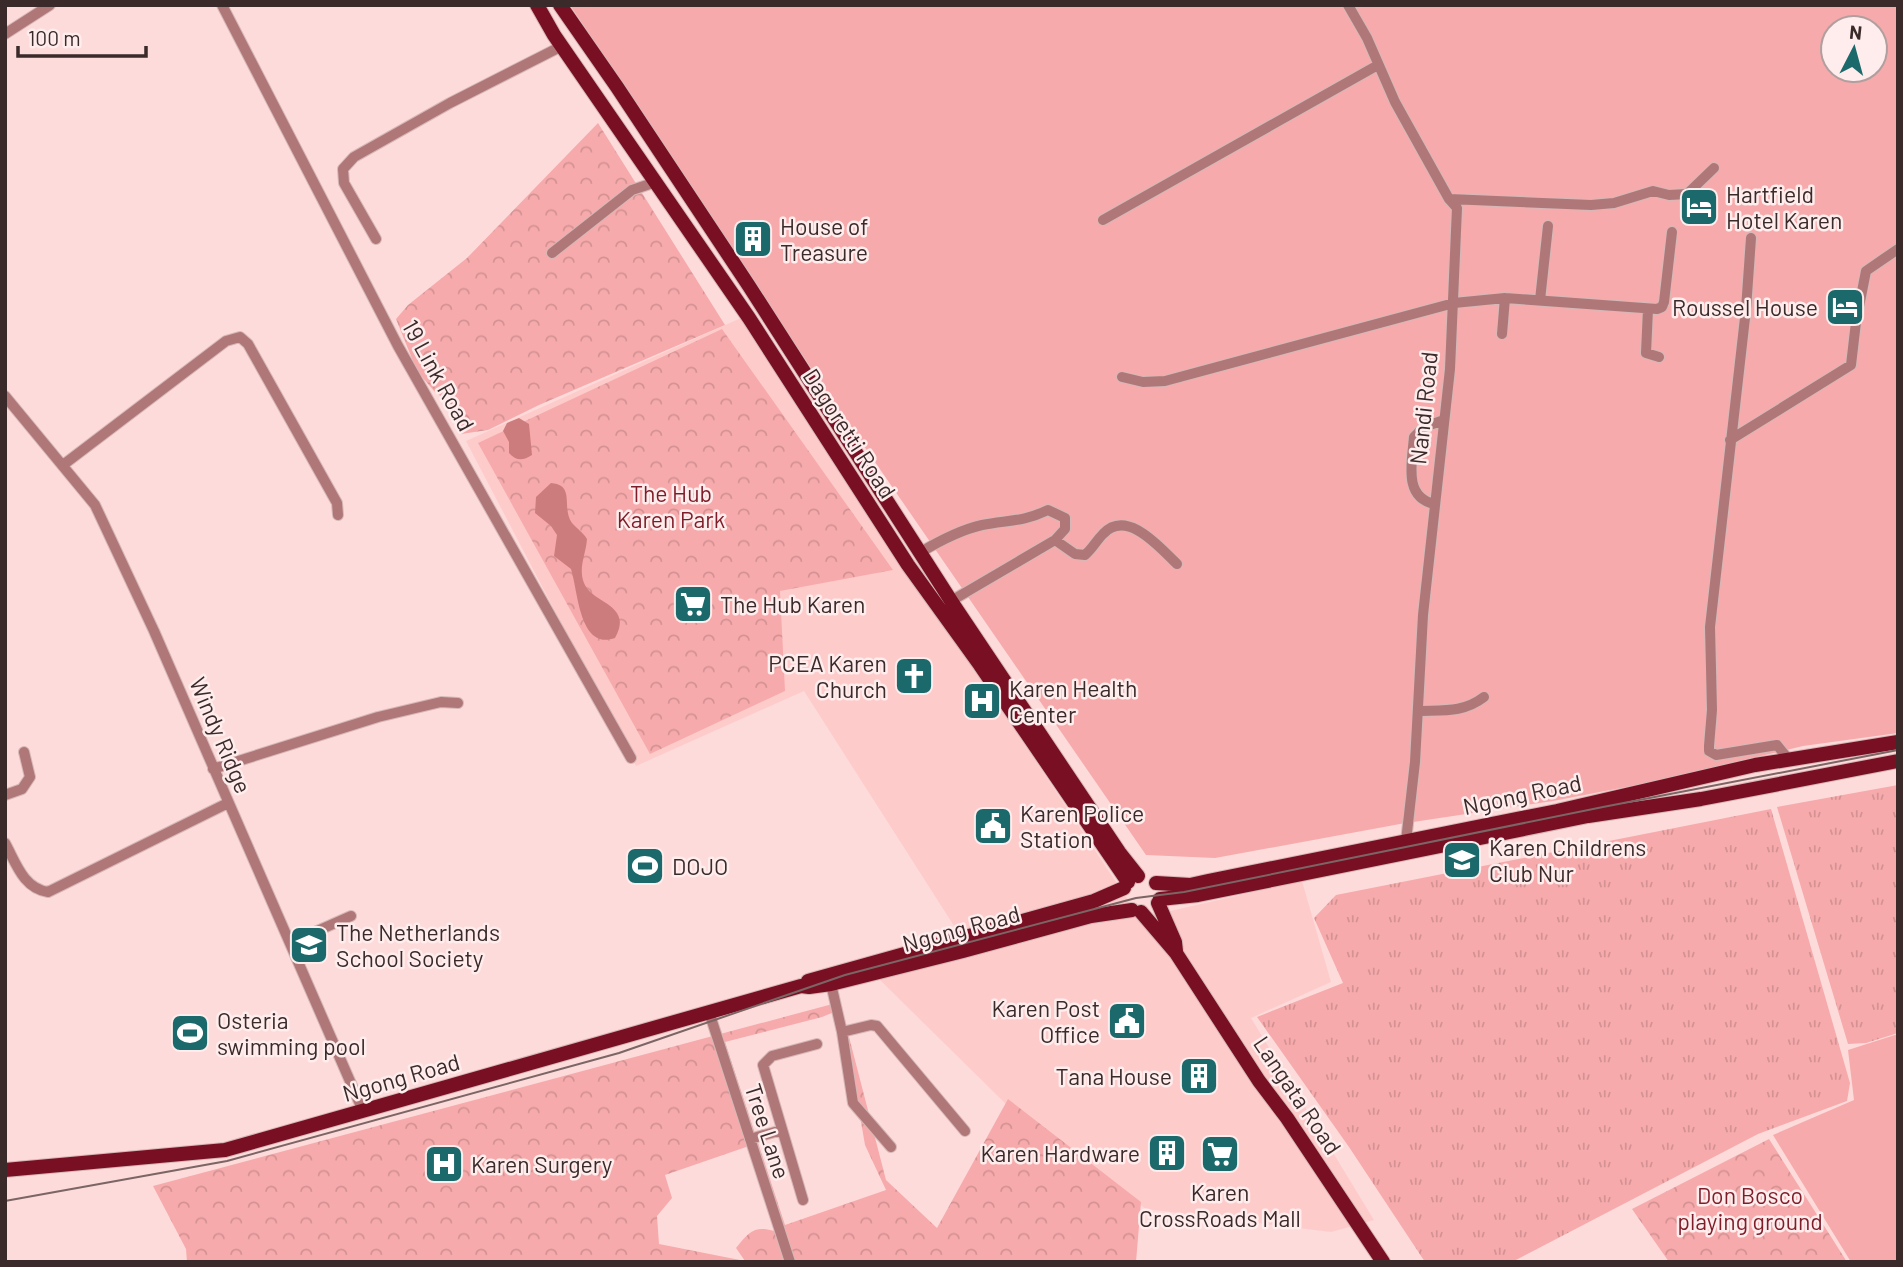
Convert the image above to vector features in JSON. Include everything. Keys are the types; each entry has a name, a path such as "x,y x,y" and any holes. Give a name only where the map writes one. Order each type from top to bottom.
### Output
{"main road":[{"name":"Dagoretti Road","path":"537,5 561,46 801,398 908,565 1130,882"},
{"name":"Dagoretti Road","path":"560,5 748,284 951,601 1012,689 1130,882"},
{"path":"561,46 566,29 572,28 580,33"},
{"name":"Ngong Road","path":"1156,883 1190,885 1629,796 1789,760 1898,742"},
{"name":"Ngong Road","path":"1159,901 1631,808 1713,796 1898,761"},
{"path":"1150,877 1156,883 1176,953 1124,900 1130,882 1150,877"},
{"name":"Ngong Road","path":"801,986 831,984 1094,901 1130,882"},
{"path":"1136,911 1149,911 1159,901"},
{"name":"Ngong Road","path":"5,1170 217,1152 801,986 812,978 1091,916 1136,911"},
{"name":"Langata Road","path":"1176,953 1259,1081 1383,1262"}],"street":[{"path":"5,34 50,5"},
{"name":"19 Link Road","path":"222,5 398,346 631,758"},
{"name":"Nandi Road","path":"1348,5 1367,38 1395,102 1449,199 1457,208 1454,303 1423,615 1418,711 1406,841"},
{"path":"376,239 344,183 344,169 354,157 450,103 561,46"},
{"path":"1103,220 1378,65"},
{"path":"1449,199 1549,204 1614,203 1653,191 1669,195 1687,194 1714,168"},
{"path":"552,253 632,190 656,182"},
{"path":"1540,300 1548,226"},
{"path":"1122,377 1143,382 1165,381 1454,303 1505,298 1648,309 1662,307 1672,232"},
{"path":"1709,777 1712,710 1710,627 1746,309 1751,238"},
{"path":"1730,440 1851,365 1866,271 1898,249"},
{"path":"1503,334 1505,298"},
{"path":"1648,309 1646,353 1660,357"},
{"path":"64,465 226,341 240,337 248,344 337,503 338,515"},
{"name":"Windy Ridge","path":"5,396 64,465 95,505 104,522 363,1111"},
{"path":"1435,504 1426,502 1415,494 1412,486 1415,437 1424,427 1444,421"},
{"path":"920,552 952,534 984,525 1029,519 1048,510 1065,518 1065,529 1055,540 951,601"},
{"path":"1055,540 1075,554 1085,555 1096,546 1102,534 1116,524 1126,525 1136,528 1177,564"},
{"path":"1418,711 1458,710 1473,705 1484,697"},
{"path":"213,769 378,717 442,702 458,703"},
{"path":"1709,751 1716,755 1777,745 1789,760"},
{"path":"5,795 22,789 30,777 24,752"},
{"path":"5,843 26,882 38,891 48,892 228,803"},
{"path":"290,943 351,916"},
{"path":"831,984 853,1103 891,1147"},
{"name":"Tree Lane","path":"709,1012 790,1262"},
{"path":"842,1032 877,1026 965,1131"},
{"path":"803,1200 763,1065 772,1056 817,1044"},
{"path":"750,1139 782,1130"}],"shaded area":[{"path":"741,318 1140,918 1302,881 1331,982 1251,1018 1374,1220 1331,1232 1146,1209 1011,1109 880,980 868,957 956,929 804,691 636,766 466,441"},
{"path":"519,418 529,424 532,455 523,459 514,458 509,453 509,442 503,431 507,423"},
{"path":"551,483 563,488 569,517 587,539 582,577 588,590 616,611 619,627 615,638 603,640 594,636 587,627 571,569 554,556 557,535 551,526 535,513 536,497"}],"green space":[{"path":"570,5 1898,5 1898,733 1803,746 1647,783 1553,801 1400,824 1215,858 1146,855 835,404"},
{"path":"598,123 725,325 539,405 488,430 461,434 453,406 434,391 417,371 396,319 408,305 467,258"},
{"name":"The Hub Karen Park","path":"722,329 893,570 780,591 785,691 650,754 478,443"},
{"path":"1898,785 1898,1033 1866,1043 1848,1044 1777,807"},
{"path":"1771,809 1850,1083 1847,1101 1758,1134 1512,1262 1425,1262 1349,1147 1257,1017 1343,983 1314,918 1336,895"},
{"path":"840,1002 886,1180 937,1228 1008,1099 1141,1202 1136,1262 187,1262 186,1249 153,1186","holes":["839,1010 865,1145 886,1190 785,1225 725,1042 822,1017","749,1146 783,1234 767,1229 751,1232 736,1248 745,1261 659,1244 657,1216 672,1198 665,1175"]},
{"path":"1898,1034 1898,1262 1851,1262 1773,1135 1854,1100 1848,1050"},
{"name":"Don Bosco playing ground","path":"1769,1139 1847,1262 1669,1262 1632,1209"}],"tram line":[{"path":"5,1201 227,1161 619,1053 845,975 1136,898 1184,892 1898,750"}],"place":[{"name":"Hartfield Hotel Karen","path":"1699,207"},
{"name":"House of Treasure","path":"753,239"},
{"name":"Roussel House","path":"1845,307"},
{"name":"The Hub Karen","path":"693,604"},
{"name":"PCEA Karen Church","path":"914,676"},
{"name":"Karen Health Center","path":"982,701"},
{"name":"Karen Police Station","path":"993,826"},
{"name":"Karen Childrens Club Nur","path":"1462,860"},
{"name":"DOJO","path":"645,866"},
{"name":"The Netherlands School Society","path":"309,945"},
{"name":"Karen Post Office","path":"1127,1021"},
{"name":"Osteria swimming pool","path":"190,1033"},
{"name":"Tana House","path":"1199,1076"},
{"name":"Karen Hardware","path":"1167,1153"},
{"name":"Karen CrossRoads Mall","path":"1220,1154"},
{"name":"Karen Surgery","path":"444,1164"}]}
